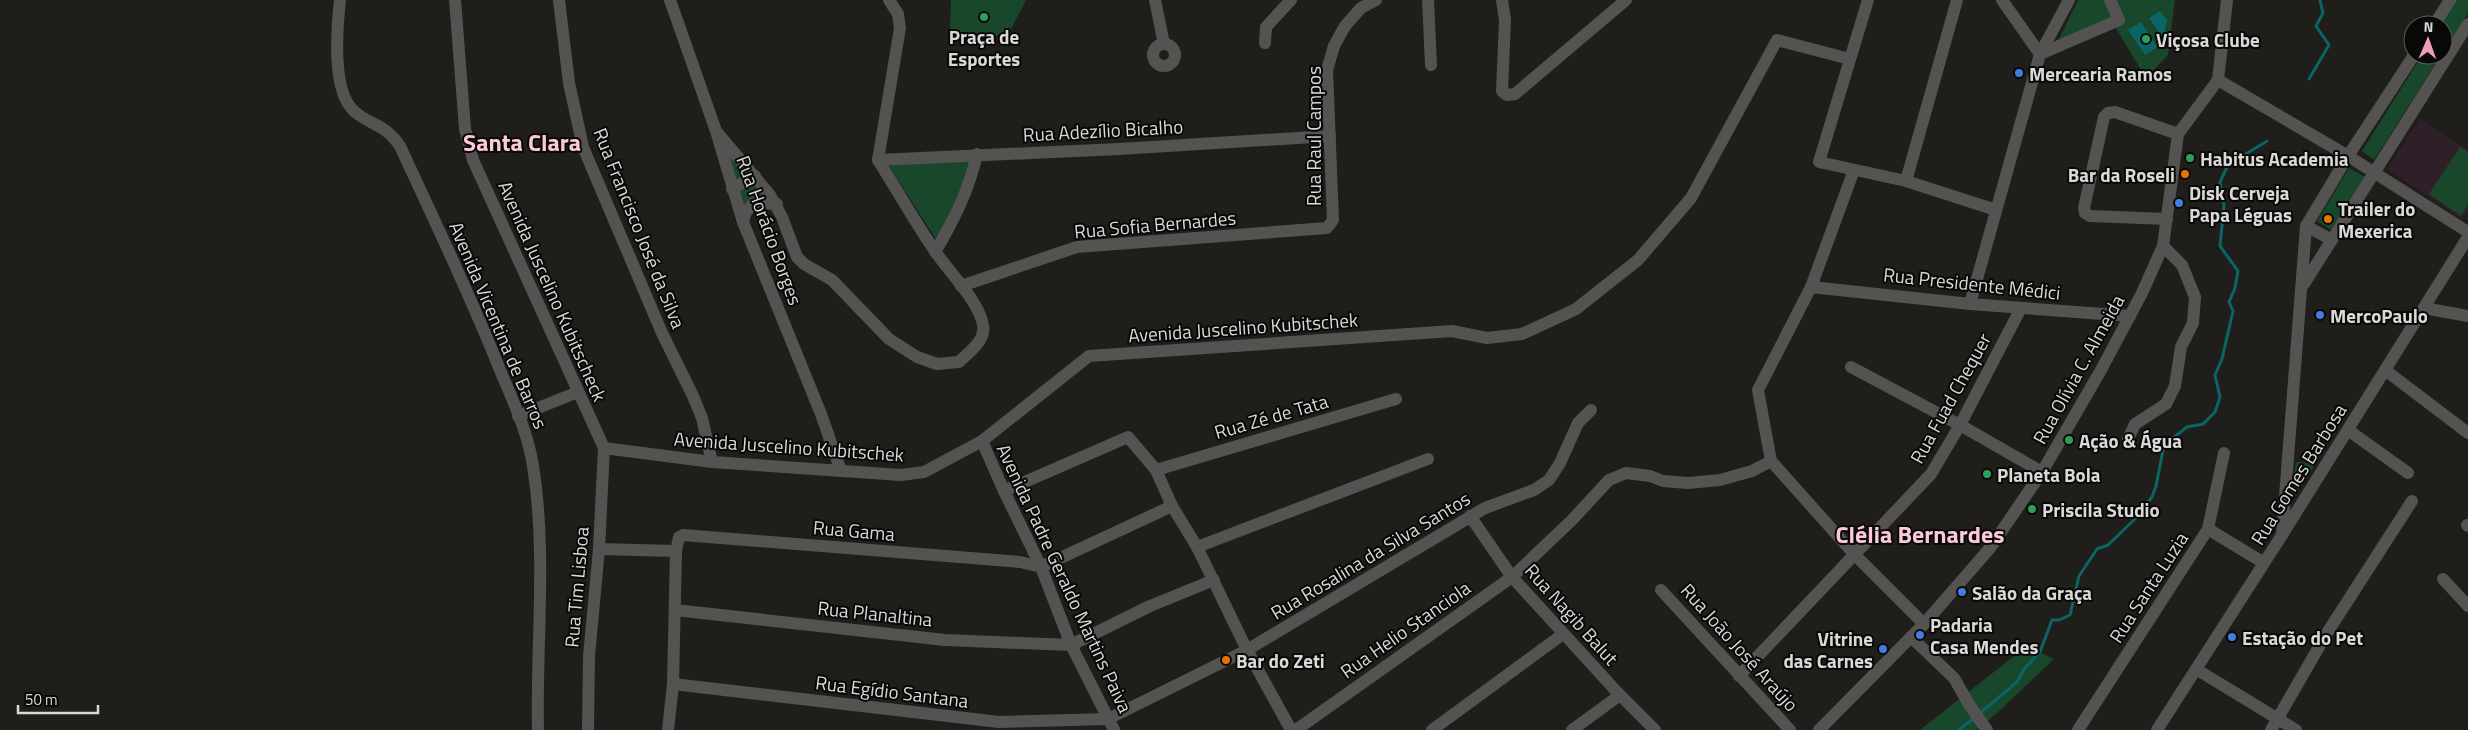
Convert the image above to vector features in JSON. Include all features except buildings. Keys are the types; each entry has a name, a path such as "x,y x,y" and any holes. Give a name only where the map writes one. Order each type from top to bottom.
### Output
{"street":[{"name":"Avenida Vicentina de Barros","path":"340,0 337,41 340,81 344,100 355,112 391,133 400,146 488,340 518,416 533,465 540,561 536,674 538,730"},
{"name":"Avenida Juscelino Kubitscheck","path":"455,0 465,129 473,160 604,448"},
{"name":"Rua Francisco José da Silva","path":"558,0 569,83 583,147 658,324 693,396 702,418 712,462"},
{"name":"Rua Horácio Borges","path":"670,0 716,132 743,222 821,414 841,471"},
{"path":"716,132 777,204 797,257 804,264 832,280 889,339 917,357 937,364 960,362 977,345 983,335 983,324 961,286 935,252 878,160 900,28 898,14 889,0"},
{"path":"1155,0 1164,44"},
{"path":"1265,43 1266,27 1291,0"},
{"name":"Rua Raul Campos","path":"1327,228 1332,220 1327,70 1334,46 1352,18 1362,8 1376,0"},
{"path":"1428,0 1430,65"},
{"path":"1502,0 1505,20 1502,91 1507,95 1515,94 1626,0"},
{"path":"1868,0 1819,162 1906,181 1996,210"},
{"path":"1906,181 1957,0"},
{"path":"2002,0 2040,54"},
{"path":"1970,304 2040,54 2069,0"},
{"path":"2040,54 2119,20 2110,0"},
{"path":"2167,219 2090,216 2085,213 2084,208 2104,117 2108,113 2115,112 2178,134 2218,80 2227,0"},
{"path":"2440,15 2450,0"},
{"path":"2453,40 2468,24"},
{"name":"Avenida Juscelino Kubitschek","path":"604,448 712,462 901,475 924,472 982,441 1089,356 1452,331 1487,338 1522,334 1576,308 1638,260 1690,198 1777,40 1850,59"},
{"path":"2282,535 2303,286 2306,226 2348,156 2407,65"},
{"path":"2303,286 2374,173 2436,65"},
{"path":"2218,80 2348,156 2468,232"},
{"name":"Rua Olívia C. Almeida","path":"1819,730 1924,624 1990,548 2042,472 2130,316 2164,246 2178,134"},
{"name":"Rua Adezílio Bicalho","path":"878,160 1119,149 1330,136"},
{"path":"935,252 957,216 972,177 977,154"},
{"path":"1854,170 1812,287 1758,390 1771,461 1855,555 1924,624"},
{"path":"732,189 755,176"},
{"path":"743,222 746,212 754,203 777,204"},
{"path":"2306,226 2332,240"},
{"name":"Rua Sofia Bernardes","path":"961,286 1077,247 1327,228"},
{"name":"Rua Gomes Barbosa","path":"2157,730 2282,535 2468,237"},
{"path":"2128,439 2135,424 2166,404 2175,386 2181,346 2193,323 2195,297 2182,265 2164,246"},
{"name":"Rua Presidente Médici","path":"1812,287 1970,304 2130,316"},
{"name":"Rua Fuad Chequer","path":"1739,676 1931,474 1960,425 2021,308"},
{"path":"2424,308 2468,316"},
{"path":"1851,367 1960,425 2042,472"},
{"path":"2385,370 2468,434"},
{"path":"518,416 578,392"},
{"name":"Rua Zé de Tata","path":"1156,470 1396,400"},
{"name":"Rua Rosalina da Silva Santos","path":"1111,724 1247,650 1470,516 1485,508 1534,490 1549,480 1560,463 1578,422 1590,410"},
{"path":"2348,430 2408,473"},
{"path":"1004,491 1128,437 1156,470 1172,506 1197,548 1247,650 1291,730"},
{"name":"Avenida Padre Geraldo Martins Paiva","path":"982,441 1041,567 1072,645 1111,724"},
{"name":"Rua Tim Lisboa","path":"588,730 589,656 599,549 604,448"},
{"name":"Rua Santa Luzia","path":"2078,730 2208,529 2224,453"},
{"path":"1197,548 1428,458"},
{"name":"Rua Helio Stanciola","path":"1296,730 1512,577 1572,520 1609,480 1626,472 1650,476 1663,481 1688,483 1720,480 1752,471 1771,461"},
{"path":"2270,730 2327,633 2412,501"},
{"path":"1041,567 1172,506"},
{"name":"Rua Nagib Balut","path":"1470,516 1512,577 1620,695 1655,730"},
{"path":"2208,529 2264,563"},
{"name":"Rua Gama","path":"676,552 679,536 684,534 1020,562 1041,567"},
{"path":"599,549 676,552 673,684 668,730"},
{"path":"2443,579 2468,606"},
{"path":"1072,645 1150,606 1214,580"},
{"name":"Rua João José Araújo","path":"1662,590 1790,730"},
{"name":"Rua Planaltina","path":"675,610 945,640 1072,645"},
{"path":"1432,730 1564,634"},
{"path":"1911,637 1954,678 1985,728"},
{"path":"2196,669 2296,730"},
{"name":"Rua Egídio Santana","path":"673,684 998,722 1111,724"},
{"path":"1572,730 1620,695"}],"shaded area":[{"path":"2420,119 2468,150 2468,210 2462,219 2387,169"}],"green space":[{"name":"Praça de Esportes","path":"951,0 1026,0 1008,35 958,36 950,31"},
{"name":"Viçosa Clube","path":"2078,0 2175,0 2168,55 2146,78 2112,22 2056,45"},
{"path":"2454,0 2468,0 2468,13 2453,37 2453,15 2444,15"},
{"path":"2416,65 2435,65 2374,160 2362,151"},
{"path":"717,133 769,194 746,210"},
{"path":"2460,147 2468,152 2468,205 2461,216 2429,194"},
{"path":"970,157 966,177 937,241 889,166"},
{"path":"2349,168 2365,177 2331,230 2317,221"},
{"path":"2296,462 2316,463 2295,496 2292,494"},
{"path":"2027,646 2054,659 1997,713 1976,730 1920,730"}],"water":[{"path":"2160,11 2167,20 2163,38 2149,18"},
{"path":"2141,22 2157,47 2145,55 2128,30"}],"waterway":[{"path":"2309,79 2329,45 2316,26 2323,13 2320,0"},
{"path":"1979,714 2017,682 2024,669 2040,652 2052,620 2059,620 2070,615 2079,576 2097,549 2108,545 2138,516 2152,497 2164,445 2187,427 2203,424 2215,412 2220,397 2215,375 2222,359 2233,311 2229,302 2235,288 2238,271 2220,246 2224,205 2220,182 2228,165 2267,141"},
{"path":"1959,730 1974,718"}],"place":[{"name":"Praça de Esportes","path":"984,17"},
{"name":"Viçosa Clube","path":"2146,39"},
{"name":"Mercearia Ramos","path":"2019,73"},
{"name":"Habitus Academia","path":"2190,158"},
{"name":"Bar da Roseli","path":"2185,174"},
{"name":"Disk Cerveja Papa Léguas","path":"2179,203"},
{"name":"Trailer do Mexerica","path":"2328,219"},
{"name":"MercoPaulo","path":"2320,315"},
{"name":"Ação & Água","path":"2069,440"},
{"name":"Planeta Bola","path":"1987,474"},
{"name":"Priscila Studio","path":"2032,509"},
{"name":"Salão da Graça","path":"1962,592"},
{"name":"Padaria Casa Mendes","path":"1920,635"},
{"name":"Estação do Pet","path":"2232,637"},
{"name":"Vitrine das Carnes","path":"1883,649"},
{"name":"Bar do Zeti","path":"1226,660"}],"district":[{"name":"Santa Clara","path":"522,142"},
{"name":"Clélia Bernardes","path":"1920,534"}]}
